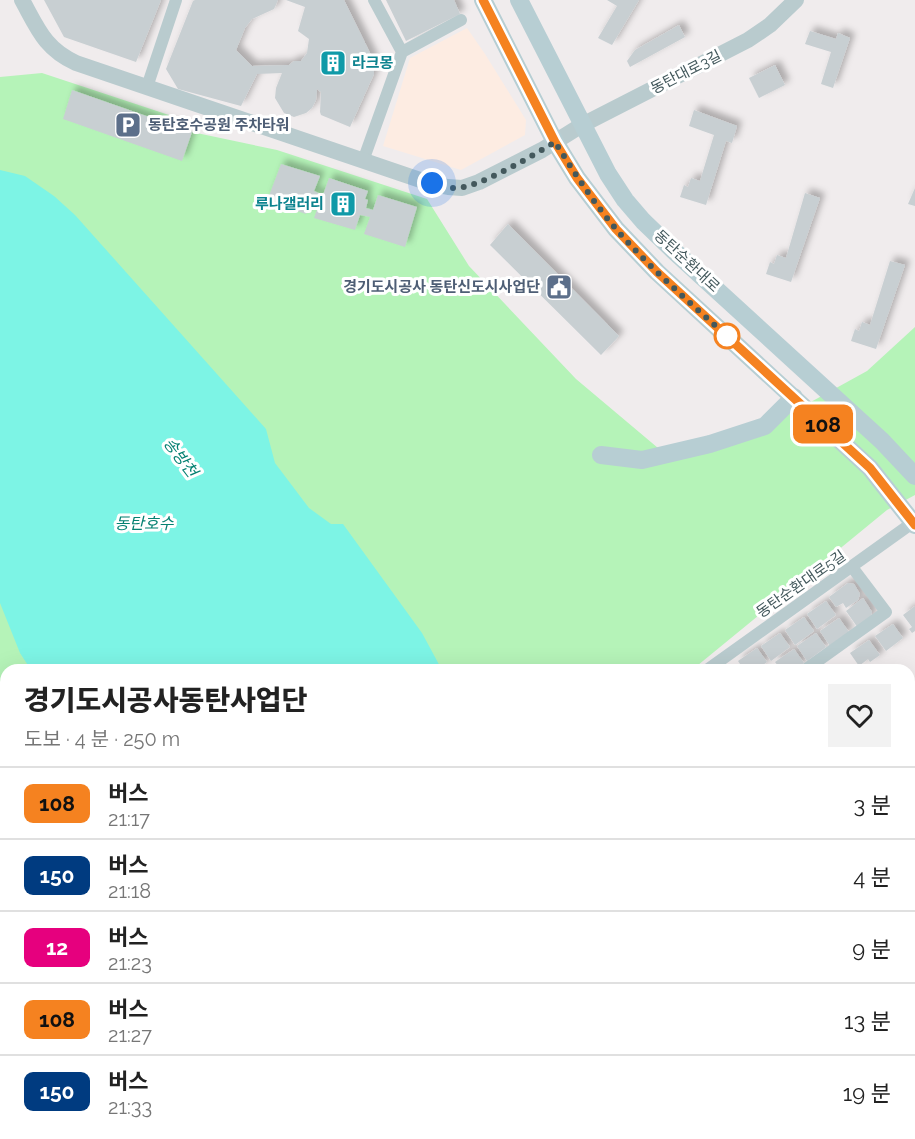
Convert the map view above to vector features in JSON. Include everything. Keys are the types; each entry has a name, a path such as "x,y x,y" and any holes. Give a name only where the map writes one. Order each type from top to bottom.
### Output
{"main road":[{"name":"동탄순환대로","path":"483,0 569,134 608,174 625,200 643,221 882,441 915,476"},
{"name":"동탄순환대로","path":"519,0 593,201 634,249 870,468 914,523"},
{"path":"601,455 642,460 710,444 765,426 794,397"}],"street":[{"name":"동탄대로3길","path":"22,0 42,36 53,50 63,57 363,161 448,188 462,188 479,182 748,40 770,25 796,0"},
{"path":"147,87 176,0"},
{"path":"374,0 402,52"},
{"path":"363,161 402,52 461,20"},
{"name":"동탄순환대로5길","path":"715,664 914,523"},
{"path":"813,664 885,612 852,567"}],"shaded area":[{"path":"467,28 526,120 525,135 461,170 383,146 410,58"},
{"path":"42,73 175,117 192,132 277,150 427,199 469,266 576,379 658,448 780,419 867,371 915,327 915,495 887,510 699,664 0,664 0,77"}],"water":[{"name":"동탄호수","path":"0,170 25,176 54,196 75,215 266,429 275,463 309,508 331,524 343,524 422,633 439,664 27,664 20,653 0,603"}],"building":[{"path":"44,0 161,0 136,62 64,37"},
{"name":"라크몽","path":"195,0 278,0 274,9 252,19 245,28 236,50 252,66 289,65 294,61 301,61 307,53 309,39 298,31 305,7 286,0 344,0 373,59 374,74 350,127 321,115 321,92 317,89 316,100 306,113 294,117 284,113 275,98 282,73 257,74 241,106 178,89 166,69"},
{"path":"386,0 454,0 460,14 406,41"},
{"path":"607,0 639,0 612,45 598,38 617,6"},
{"path":"679,25 685,37 630,67 627,61 635,50"},
{"path":"810,31 836,39 838,33 850,38 833,88 821,84 831,52 805,44"},
{"path":"775,65 785,85 759,98 749,78"},
{"name":"동탄호수공원 주차타워","path":"72,90 192,132 182,161 63,119"},
{"path":"694,110 737,126 732,143 726,141 706,205 680,197 684,185 688,187 691,178 700,181 714,135 689,126"},
{"name":"루나갤러리","path":"281,164 320,176 314,191 323,195 329,178 368,191 365,199 368,200 366,208 373,210 378,195 417,207 405,247 364,234 370,217 360,215 355,230 314,218 320,201 311,198 306,214 267,201"},
{"path":"915,188 915,206 908,204"},
{"path":"805,193 820,198 791,282 766,274 770,262 774,264 777,255 786,258"},
{"path":"508,224 619,336 601,355 490,245"},
{"path":"890,261 905,265 876,349 851,341 855,329 859,331 862,322 870,325"},
{"path":"848,583 854,584 860,594 858,600 846,608 843,603 836,607 829,597"},
{"path":"863,598 872,612 870,619 858,628 846,611"},
{"path":"826,601 836,615 817,629 807,614"},
{"path":"915,606 915,631 912,633 909,629 912,627 903,615"},
{"path":"804,617 814,631 795,645 785,630"},
{"path":"839,618 849,632 830,646 820,631"},
{"path":"893,624 903,638 886,651 875,636"},
{"path":"780,633 790,647 771,661 761,646"},
{"path":"816,633 826,647 807,661 797,646"},
{"path":"869,640 880,655 870,662 868,659 858,664 850,653"},
{"path":"757,648 767,662 740,664 738,661"},
{"path":"794,649 804,663 776,664 775,662"}],"bus line":[{"name":"108","path":"483,0 555,142 577,178 616,229 657,272 870,468 915,525"}],"place":[{"name":"라크몽","path":"333,63"},
{"name":"동탄호수공원 주차타워","path":"128,125"},
{"name":"루나갤러리","path":"343,204"},
{"name":"경기도시공사 동탄신도시사업단","path":"559,287"}],"route":[{"path":"432,183 448,188 462,188 479,182 555,142 577,178 616,229 657,272 727,336"}],"water label":[{"name":"송방천","path":"181,457"}]}
